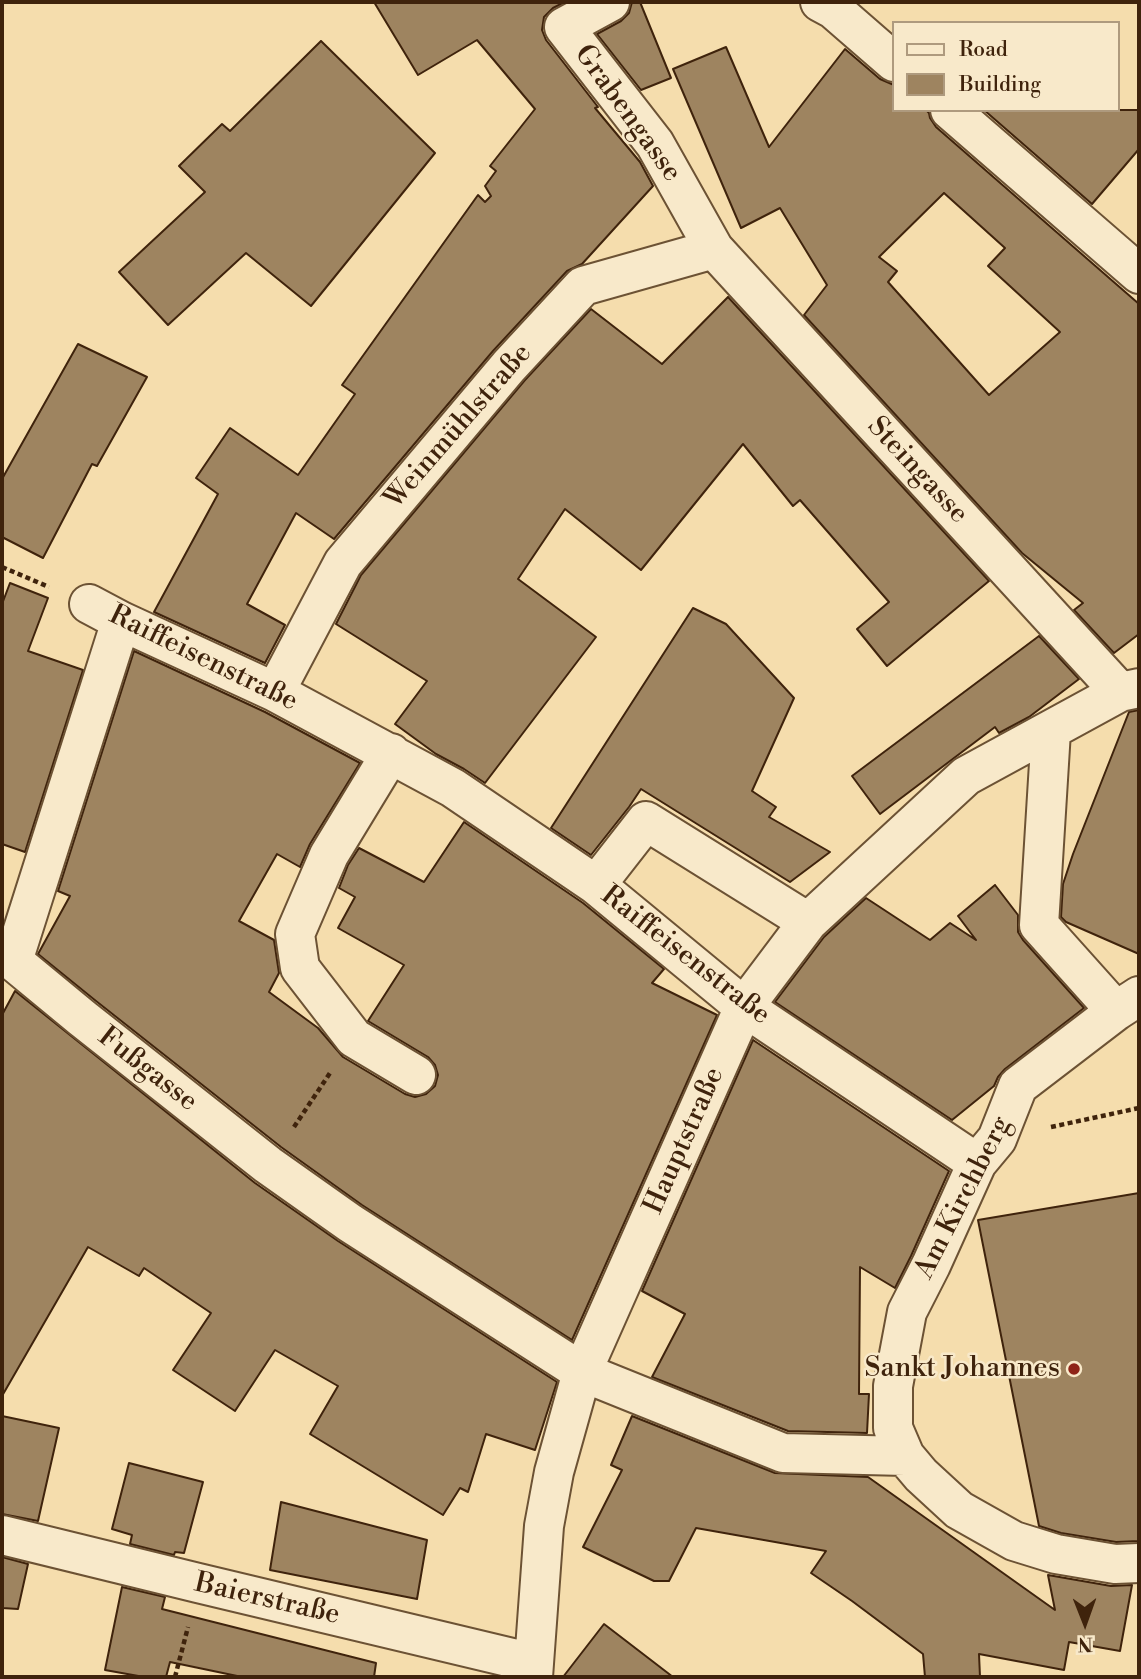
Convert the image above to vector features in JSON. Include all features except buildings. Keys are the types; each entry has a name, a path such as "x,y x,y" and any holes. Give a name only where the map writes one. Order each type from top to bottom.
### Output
{"street":[{"name":"Grabengasse","path":"610,2 564,27 655,144 713,249"},
{"path":"820,2 833,9 892,60"},
{"path":"952,112 1139,274"},
{"name":"Steingasse","path":"713,249 1130,690"},
{"name":"Weinmühlstraße","path":"275,692 343,563 509,366 583,286 713,249"},
{"name":"Raiffeisenstraße","path":"105,612 275,692 453,788 596,886 744,1007 987,1151"},
{"name":"Fußgasse","path":"105,612 13,961 268,1166 350,1223 582,1372"},
{"name":"Hauptstraße","path":"533,1670 544,1526 554,1472 582,1372 744,1007 808,922 966,776 1130,690"},
{"path":"1051,731 1040,925 1128,1003"},
{"path":"391,753 329,855 295,934 300,968 354,1038 416,1075"},
{"path":"596,886 646,821 808,922"},
{"name":"Am Kirchberg","path":"1128,1003 1018,1086 907,1312 892,1386 893,1428 905,1456 921,1475 959,1510 1014,1541 1056,1555 1115,1564 1139,1563"},
{"path":"582,1372 783,1453 905,1456"},
{"name":"Baierstraße","path":"2,1535 533,1670"}],"path":[{"path":"268,1166 354,1038"},
{"path":"987,1151 1139,1108"},
{"path":"175,1677 198,1583"}],"place":[{"name":"Sankt Johannes","path":"1074,1369"}]}
